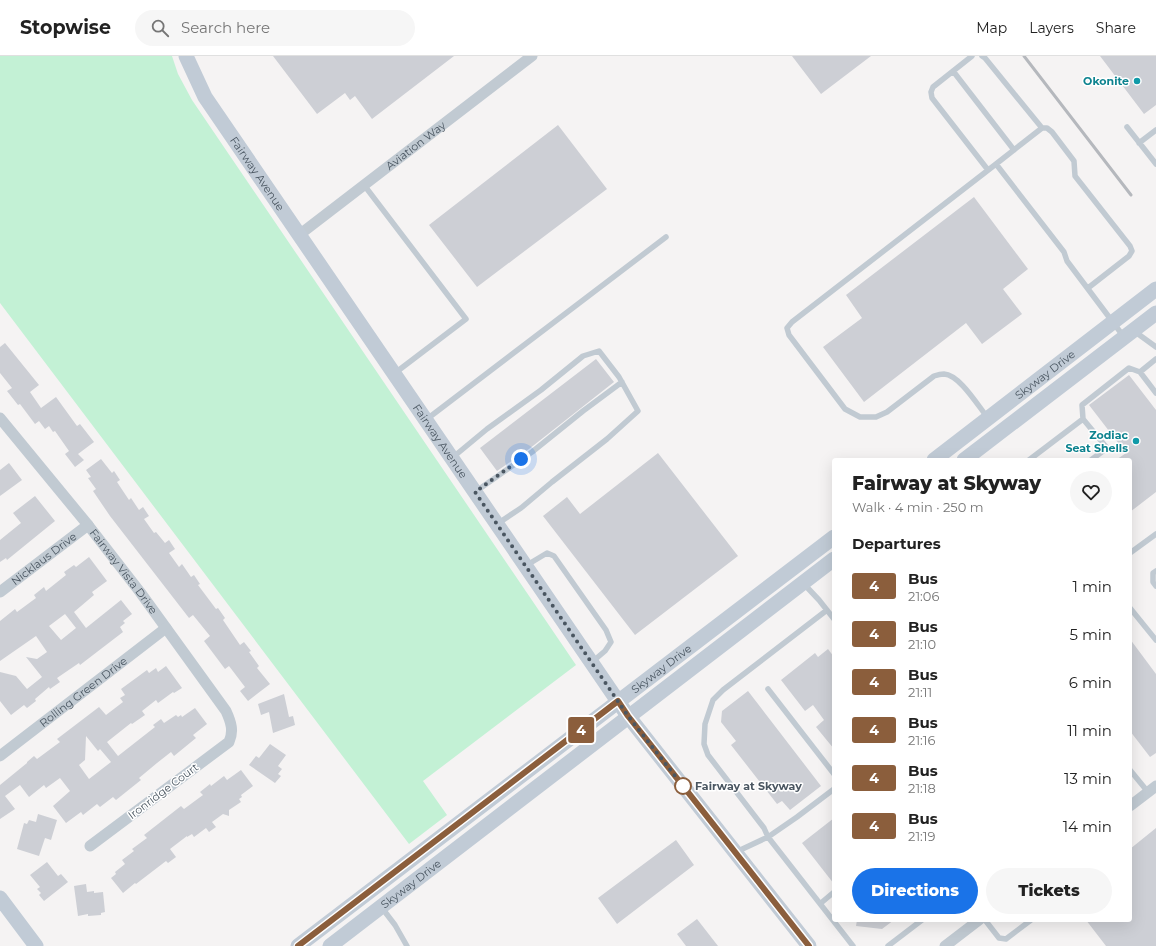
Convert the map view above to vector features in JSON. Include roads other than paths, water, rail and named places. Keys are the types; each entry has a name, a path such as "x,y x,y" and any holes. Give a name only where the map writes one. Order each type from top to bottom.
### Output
{"main road":[{"name":"Fairway Avenue","path":"187,58 205,97 628,716 809,946"},
{"name":"Skyway Drive","path":"937,458 1156,289"},
{"name":"Skyway Drive","path":"967,458 1156,313"},
{"name":"Skyway Drive","path":"298,946 832,539"},
{"name":"Skyway Drive","path":"330,946 832,561"},
{"path":"0,898 36,946"}],"street":[{"name":"Aviation Way","path":"299,235 532,56"},
{"name":"Fairway Vista Drive","path":"2,424 88,525 140,592 226,711 232,734"},
{"name":"Nicklaus Drive","path":"0,592 88,525"},
{"name":"Rolling Green Drive","path":"0,756 166,628"},
{"name":"Ironridge Court","path":"90,846 229,742 232,734"},
{"path":"1132,804 1152,789"},
{"path":"945,946 976,922"}],"lane":[{"path":"972,56 933,87 931,92 932,98 988,170"},
{"path":"982,56 1042,128 1046,128 1052,132 1074,161 1075,176 1130,246 1132,251 1129,256 1088,288"},
{"path":"953,71 1014,150"},
{"path":"1127,127 1156,164"},
{"path":"988,418 958,380 942,373 934,376 887,412 876,417 860,417 845,409 789,335 787,328 792,322 1042,128"},
{"path":"1139,143 1156,130"},
{"path":"996,164 1064,252 1068,261 1113,322 1129,334 1156,347"},
{"path":"364,185 466,319 394,374"},
{"path":"425,420 666,237"},
{"path":"452,458 487,429 583,356 599,351 622,382 638,411 607,439 521,508 497,524"},
{"path":"1140,372 1156,359"},
{"path":"1094,458 1107,448 1082,420 1082,405 1129,368 1140,372 1156,393"},
{"path":"475,492 532,452 622,382"},
{"path":"1032,458 1082,420"},
{"path":"1132,552 1156,534"},
{"path":"525,566 547,553 554,556 598,618 606,630 611,642 604,651 591,662"},
{"path":"1156,571 1153,573 1153,582 1156,586"},
{"path":"803,583 832,616"},
{"path":"827,610 723,690 713,700 705,724 704,744 708,755 764,828 768,837 832,918"},
{"path":"1132,610 1156,640"},
{"path":"768,689 832,771"},
{"path":"1132,772 1152,789"},
{"path":"735,852 768,837 832,790"},
{"path":"821,903 832,894"},
{"path":"381,908 395,925 407,946"},
{"path":"835,922 853,946"},
{"path":"888,946 919,922"},
{"path":"987,922 999,938 1006,940 1028,922"}],"railway":[{"path":"1024,56 1131,195"}],"place":[{"name":"Okonite","path":"1137,81"},
{"name":"Zodiac Seat Shells","path":"1136,441"},
{"name":"Fairway at Skyway","path":"683,786"}]}
